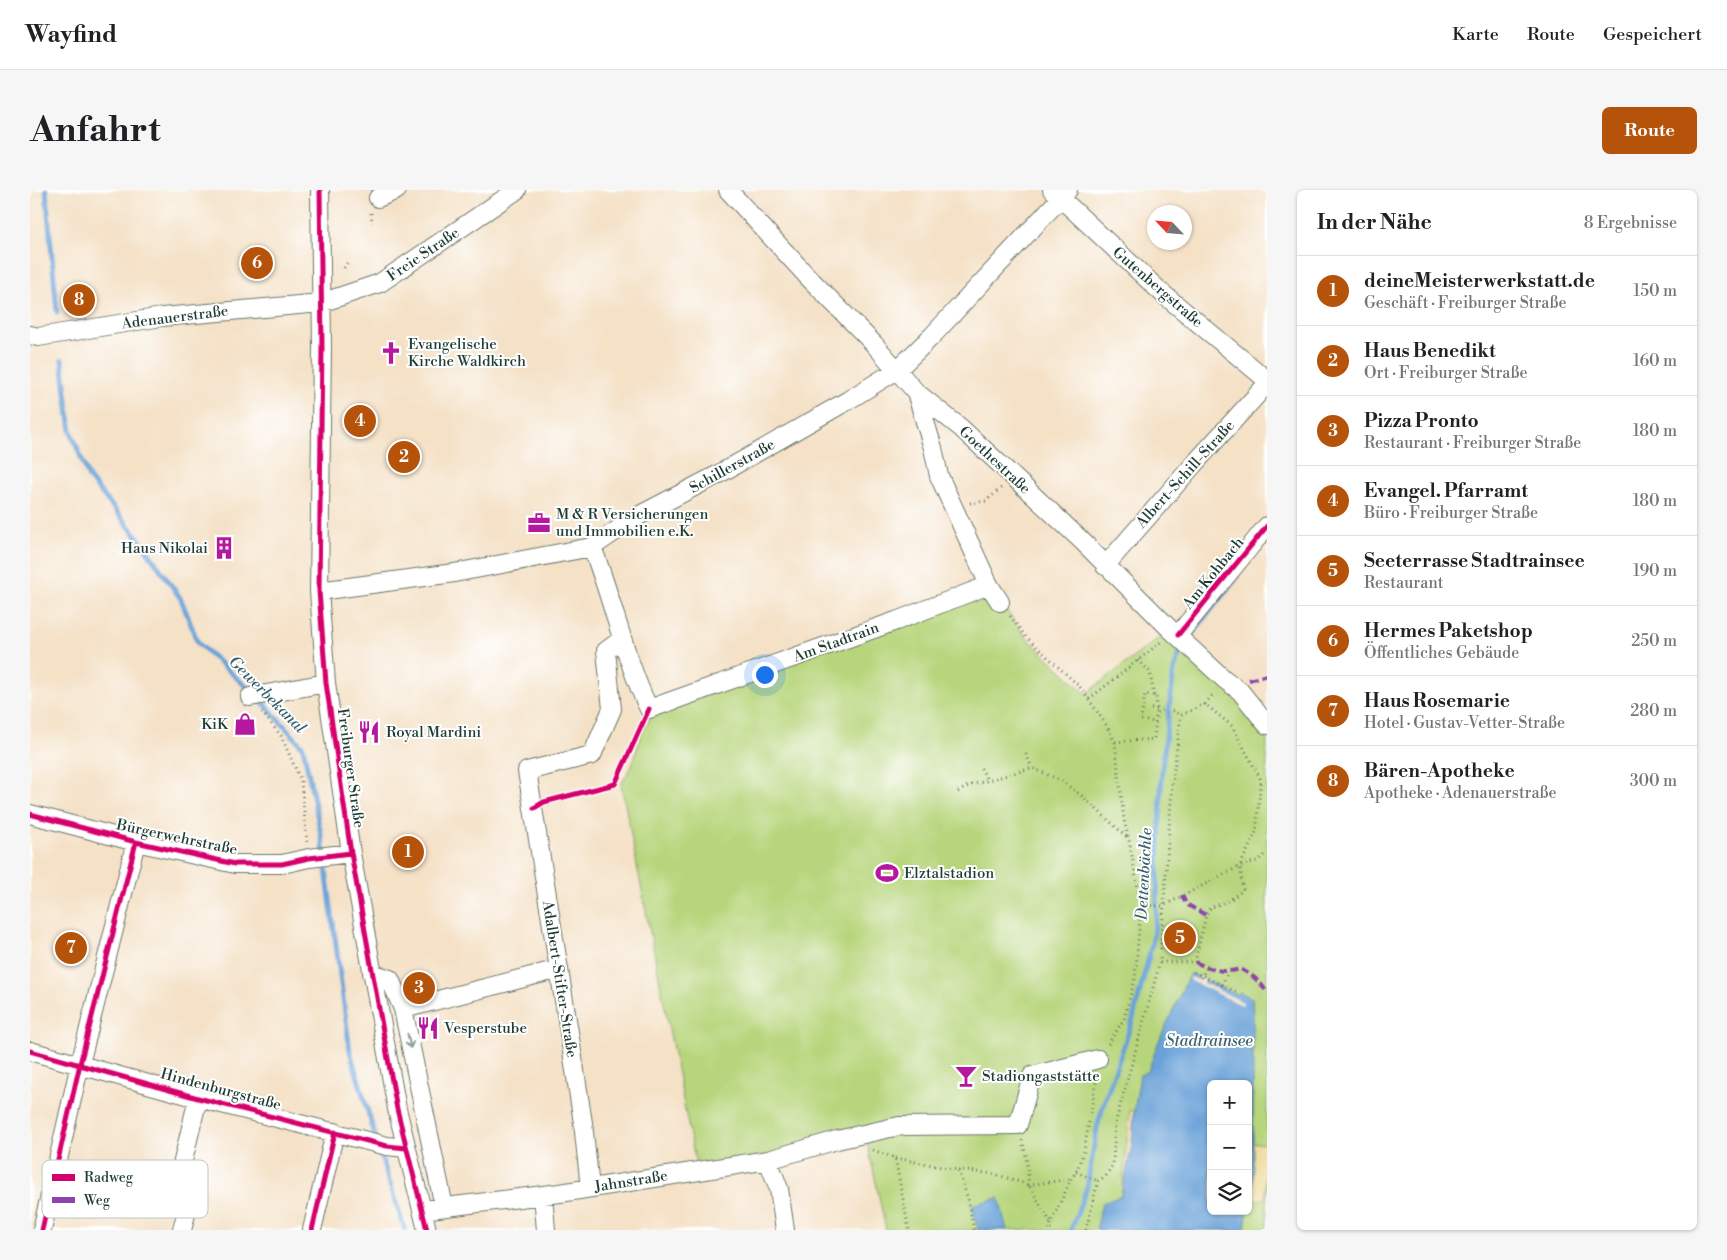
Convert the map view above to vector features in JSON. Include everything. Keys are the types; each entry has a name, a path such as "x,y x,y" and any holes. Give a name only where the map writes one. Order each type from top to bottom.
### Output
{"street":[{"name":"Freiburger Straße","path":"320,190 322,347 319,591 343,854 372,974 406,1148 427,1230"},
{"path":"378,198 397,190"},
{"name":"Freie Straße","path":"321,303 380,283 517,190"},
{"name":"Goethestraße","path":"728,190 916,392 961,428 1080,540 1179,640 1246,697 1267,725"},
{"name":"Schillerstraße","path":"319,591 454,573 592,547 638,516 719,474 848,401 897,370 932,336 1060,193"},
{"name":"Gutenbergstraße","path":"1060,193 1162,293 1267,380"},
{"name":"Adenauerstraße","path":"30,335 38,337 48,336 172,316 321,303"},
{"name":"Albert-Schill-Straße","path":"1105,566 1267,384"},
{"path":"916,392 933,448 939,476 989,585 1000,602"},
{"name":"Am Kohbach","path":"1179,640 1267,526"},
{"name":"Am Stadtrain","path":"592,547 638,686 649,710 896,621 989,585"},
{"name":"Adalbert-Stifter-Straße","path":"590,1188 583,1123 527,771 592,755 612,709 606,651 622,639"},
{"path":"250,697 326,683"},
{"name":"Bürgerwehrstraße","path":"30,814 136,842 235,864 282,864 309,858 343,854"},
{"path":"61,1160 80,1064 136,842"},
{"path":"403,1009 559,969"},
{"path":"372,974 390,979 403,1009 444,1208"},
{"name":"Hindenburgstraße","path":"30,1051 198,1098 388,1146 406,1148"},
{"path":"1018,1125 1032,1076 1098,1059"},
{"name":"Hindenburgstraße","path":"183,1160 198,1098"},
{"name":"Jahnstraße","path":"422,1210 543,1195 768,1160 837,1140 898,1126 1018,1125"},
{"path":"312,1230 335,1132"},
{"path":"768,1160 779,1189 785,1230"},
{"path":"543,1195 546,1230"}],"path":[{"path":"344,268 347,263"},
{"path":"952,506 986,501 1013,478"},
{"path":"1000,602 1026,637 1080,687 1105,723 1115,742 1124,820 1130,840 1141,905 1133,987 1124,1019 1098,1059 1096,1088 1084,1151 1051,1223 1050,1230"},
{"path":"1089,699 1138,660 1179,640"},
{"path":"1115,742 1154,739 1157,709 1156,696 1154,696 1150,672 1138,660"},
{"path":"1154,696 1144,694 1141,720 1155,722"},
{"path":"250,697 280,736 301,781 309,858"},
{"path":"1160,962 1195,962 1206,915 1210,908 1230,900 1243,890 1240,866 1256,832 1261,780 1232,726 1206,704 1181,715 1172,711"},
{"path":"1151,709 1165,710"},
{"path":"1086,1230 1098,1181 1106,1176 1113,1164 1115,1124 1160,962 1172,785 1181,715"},
{"path":"1026,754 1032,768"},
{"path":"981,768 987,780"},
{"path":"958,792 968,786 1032,768 1060,780 1081,795 1130,840"},
{"path":"1141,905 1163,906 1240,866 1257,861 1267,853"},
{"path":"1202,977 1207,967"},
{"path":"1194,972 1237,992"},
{"path":"1222,985 1228,972"},
{"path":"1018,1125 1026,1156 1028,1185 1051,1223"},
{"path":"870,1149 895,1158 958,1170 995,1174 1028,1185 1070,1179"},
{"path":"895,1158 909,1230"},
{"path":"958,1170 968,1199 974,1230"},
{"path":"1076,1172 1098,1181"}],"green space":[{"name":"Elztalstadion","path":"989,585 1026,637 1086,694 1170,629 1267,725 1267,1230 886,1230 867,1141 697,1171 621,784 632,766 643,729 649,721 648,718"}],"sand":[{"path":"1130,1110 1141,1113 1121,1197"},
{"path":"1252,1142 1266,1144 1265,1199 1252,1201"}],"water":[{"name":"Stadtrainsee","path":"1190,973 1238,995 1240,992 1252,998 1253,1202 1252,1204 1252,1080 1207,1080 1207,1215 1247,1215 1245,1230 1096,1230 1102,1203 1121,1196 1132,1144 1134,1111 1140,1075 1148,1071 1158,1043"},
{"path":"999,1198 1007,1230 978,1230 972,1205"}],"pier":[{"path":"1190,977 1198,980 1200,977 1205,980 1203,983 1243,1002 1242,1005 1189,980"}],"waterway":[{"name":"Gewerbekanal","path":"46,190 57,312"},
{"name":"Gewerbekanal","path":"62,360 71,432 89,478 139,539 181,599 198,643 252,692"},
{"name":"Dettenbächle","path":"1071,1230 1087,1187 1097,1128 1133,1019 1152,944 1156,919 1162,768 1174,670 1181,648 1237,577"},
{"name":"Gewerbekanal","path":"260,699 303,747 322,839 350,1051 376,1139"},
{"name":"Gewerbekanal","path":"378,1147 405,1230"}],"marked path":[{"path":"1249,680 1267,675"},
{"path":"1182,895 1186,904 1206,915"},
{"path":"1195,962 1217,970 1240,969 1262,985 1267,993"}],"cycle path":[{"path":"320,190 322,347 319,591 326,683 351,853 397,1109 427,1230"},
{"path":"1178,635 1267,526"},
{"path":"534,808 544,802 615,784 649,709"},
{"path":"30,814 136,842 235,864 282,864 309,858 351,853"},
{"path":"58,1160 80,1064 136,842"},
{"path":"30,1051 198,1098 387,1146 406,1148"},
{"path":"312,1230 335,1132"},
{"path":"42,1230 45,1218"}],"place":[{"name":"Hermes Paketshop","path":"257,263"},
{"name":"Bären-Apotheke","path":"79,300"},
{"name":"Evangelische Kirche Waldkirch","path":"391,353"},
{"name":"Evangel. Pfarramt","path":"360,421"},
{"name":"Haus Benedikt","path":"404,457"},
{"name":"M & R Versicherungen und Immobilien e.K.","path":"539,523"},
{"name":"Haus Nikolai","path":"224,548"},
{"name":"KiK","path":"245,724"},
{"name":"Royal Mardini","path":"369,732"},
{"name":"deineMeisterwerkstatt.de","path":"408,852"},
{"name":"Elztalstadion","path":"887,873"},
{"name":"Seeterrasse Stadtrainsee","path":"1180,938"},
{"name":"Haus Rosemarie","path":"71,948"},
{"name":"Pizza Pronto","path":"419,988"},
{"name":"Vesperstube","path":"428,1028"},
{"name":"Stadiongaststätte","path":"966,1076"}]}
